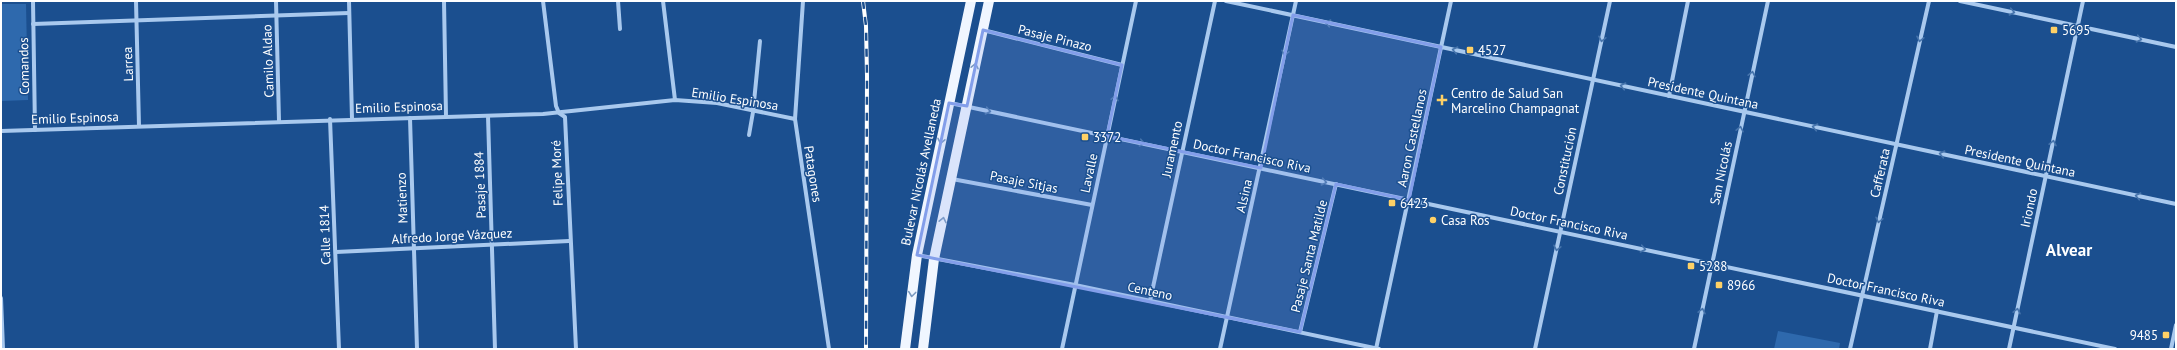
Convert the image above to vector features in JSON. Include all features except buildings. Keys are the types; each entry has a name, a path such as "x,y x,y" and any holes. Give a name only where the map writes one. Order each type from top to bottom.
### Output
{"main road":[{"name":"Bulevar Nicolás Avellaneda","path":"905,349 917,255 971,1"},
{"path":"923,349 934,258 989,1"}],"street":[{"name":"Comandos","path":"33,1 35,130"},
{"name":"Larrea","path":"136,1 140,126"},
{"name":"Camilo Aldao","path":"276,1 279,121"},
{"path":"349,1 352,119"},
{"path":"444,1 446,116"},
{"name":"Felipe Moré","path":"543,1 556,106 559,113 565,117 569,241 576,349"},
{"path":"618,1 620,29"},
{"path":"663,1 675,100"},
{"name":"Patagones","path":"803,1 794,119 829,349"},
{"name":"Lavalle","path":"1062,349 1136,1"},
{"name":"Juramento","path":"1150,301 1181,152 1215,1"},
{"name":"Presidente Quintana","path":"1226,1 2176,204"},
{"name":"Alsina","path":"1220,349 1261,168 1296,1"},
{"name":"Aaron Castellanos","path":"1377,349 1451,1"},
{"name":"Constitución","path":"1535,349 1610,1"},
{"path":"1669,96 1688,1"},
{"name":"San Nicolás","path":"1694,349 1768,1"},
{"name":"Cafferata","path":"1850,349 1929,1"},
{"path":"1960,1 2176,47"},
{"name":"Iriondo","path":"2009,349 2083,1"},
{"path":"33,24 349,13"},
{"name":"Pasaje Pinazo","path":"983,30 1122,65"},
{"path":"749,135 753,112 760,40"},
{"name":"Emilio Espinosa","path":"1,131 330,119 559,113 675,100 717,103 753,112 794,119"},
{"name":"Doctor Francisco Riva","path":"949,103 1862,295 2094,347 2115,349"},
{"name":"Pasaje 1884","path":"488,116 495,349"},
{"name":"Matienzo","path":"410,118 417,349"},
{"name":"Calle 1814","path":"330,119 339,349"},
{"name":"Pasaje Sitjas","path":"951,178 1092,205"},
{"name":"Pasaje Santa Matilde","path":"1300,332 1336,184"},
{"name":"Alfredo Jorge Vázquez","path":"336,252 569,241"},
{"name":"Centeno","path":"917,255 1227,316 1377,349"},
{"path":"1,298 3,349"},
{"path":"1930,349 1937,311"},
{"path":"2171,349 2176,325"}],"highlighted area":[{"path":"1293,15 1441,47 1409,200 1336,184 1300,332 917,255 949,103 967,106 983,30 1122,65 1107,136 1261,168"}],"shaded area":[{"path":"1,4 26,4 28,100 1,101"},
{"path":"1778,331 1840,343 1839,349 1774,349"}],"railway":[{"path":"863,1 866,26 867,76 866,349"}],"place":[{"name":"5695","path":"2054,30"},
{"name":"4527","path":"1470,50"},
{"name":"Centro de Salud San Marcelino Champagnat","path":"1442,100"},
{"name":"3372","path":"1085,137"},
{"name":"6423","path":"1392,203"},
{"name":"Casa Ros","path":"1433,220"},
{"name":"5288","path":"1691,266"},
{"name":"8966","path":"1719,285"},
{"name":"9485","path":"2166,335"}],"district":[{"name":"Alvear","path":"2069,250"}]}
